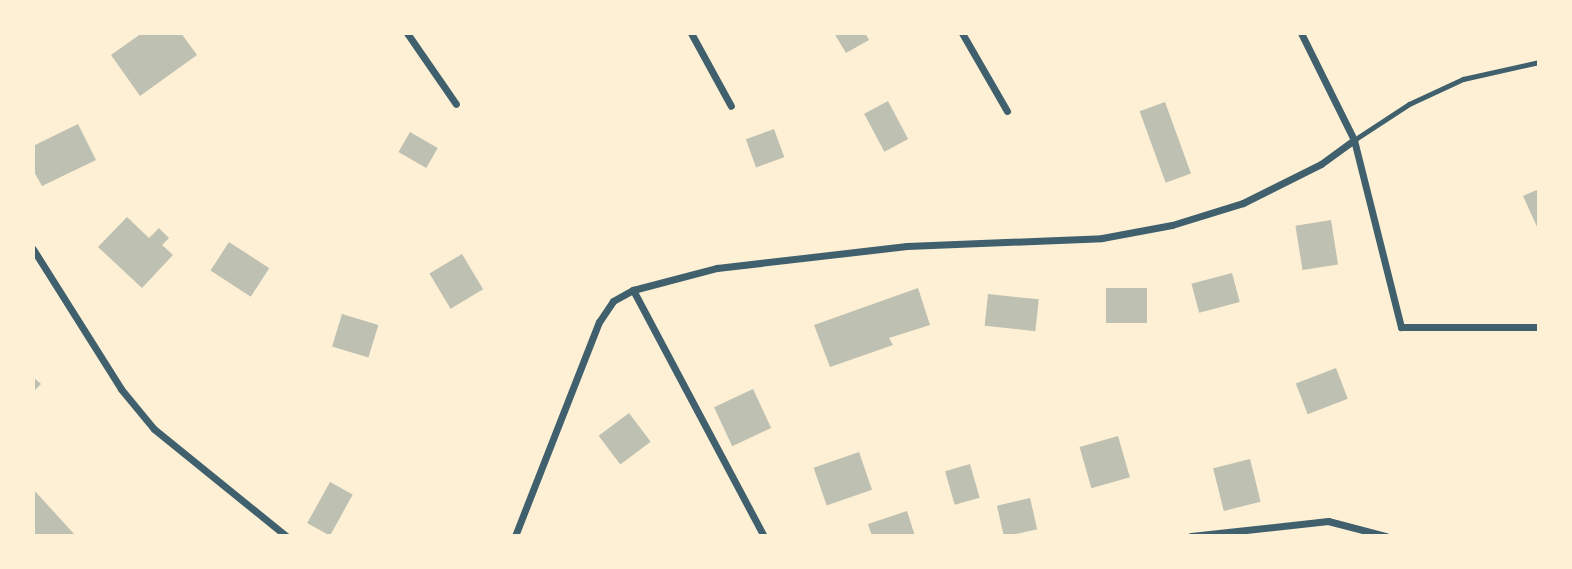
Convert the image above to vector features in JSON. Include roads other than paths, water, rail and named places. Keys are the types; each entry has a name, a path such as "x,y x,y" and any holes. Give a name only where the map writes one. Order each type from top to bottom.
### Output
{"street":[{"path":"407,33 457,104"},
{"path":"691,33 731,106"},
{"path":"962,33 1007,111"},
{"path":"1301,33 1354,140 1401,327 1539,327"},
{"path":"515,536 599,322 613,300 634,290 731,267 907,246 1102,239 1172,225 1243,203 1321,164 1354,140"},
{"path":"33,249 121,389 154,429 286,536"},
{"path":"634,290 764,536"},
{"path":"1191,536 1328,522 1386,536"}],"lane":[{"path":"1354,140 1409,104 1463,79 1539,62"}]}
